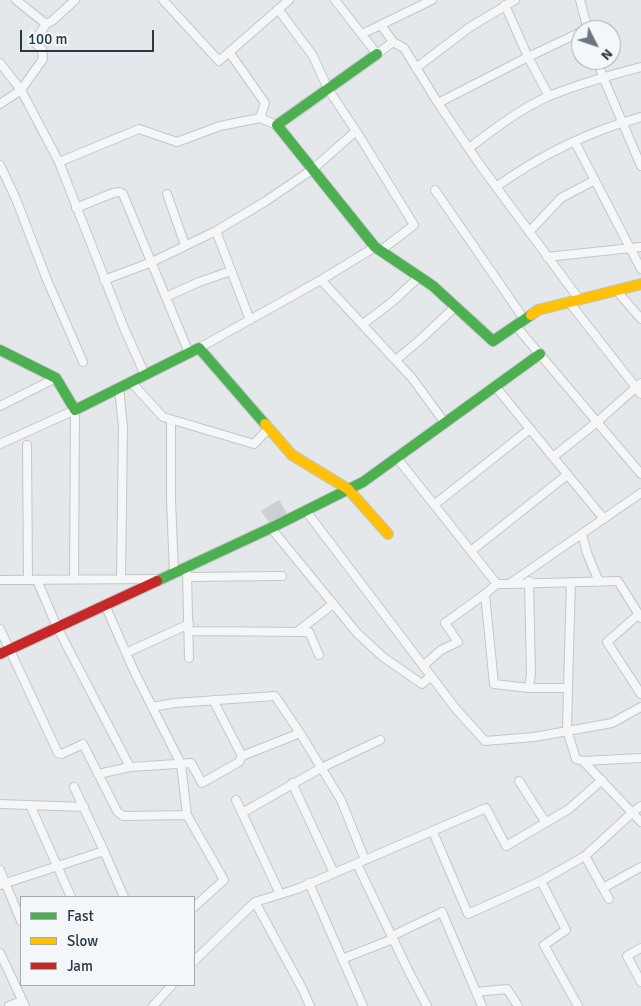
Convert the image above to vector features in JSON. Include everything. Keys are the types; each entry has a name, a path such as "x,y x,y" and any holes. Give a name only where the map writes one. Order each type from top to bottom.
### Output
{"street":[{"path":"16,0 46,24"},
{"path":"0,104 21,90 43,59 42,49 34,42 46,24 52,21 74,0"},
{"path":"163,0 219,61 289,0"},
{"path":"335,0 377,54"},
{"path":"362,34 422,2 432,0"},
{"path":"416,68 470,27 505,4 515,0"},
{"path":"580,0 584,20"},
{"path":"505,4 528,57 549,96"},
{"path":"0,444 75,410 199,348 378,249 414,226 328,89 313,56 278,9"},
{"path":"381,24 393,42 404,48 438,103 547,257 574,301 639,388 553,457"},
{"path":"438,103 571,37"},
{"path":"277,125 393,42"},
{"path":"229,52 265,104 260,118"},
{"path":"0,63 21,90 59,162 104,280 145,375"},
{"path":"469,148 516,114 549,96 603,77 641,67"},
{"path":"601,70 641,166"},
{"path":"496,187 520,169 575,142 622,122 641,117"},
{"path":"59,162 139,129 177,142 220,126 260,118 277,125 378,249 433,286 493,341 538,310 641,284"},
{"path":"104,280 152,262 216,231 313,170 356,131"},
{"path":"575,142 641,269"},
{"path":"0,165 16,199 47,280 83,362"},
{"path":"529,232 561,198 595,180"},
{"path":"435,190 524,319"},
{"path":"76,208 120,192 128,204 189,353"},
{"path":"167,194 185,245"},
{"path":"216,231 250,320"},
{"path":"547,257 641,247"},
{"path":"166,298 199,282 231,271"},
{"path":"363,324 392,302 419,277"},
{"path":"321,280 412,378 445,423"},
{"path":"616,290 641,319"},
{"path":"396,360 455,307"},
{"path":"515,325 641,474"},
{"path":"199,348 292,455 348,489 388,534"},
{"path":"1,351 56,378 75,410 74,580"},
{"path":"187,572 362,482 540,354"},
{"path":"0,406 56,378"},
{"path":"131,382 163,418 254,444 269,428"},
{"path":"495,386 604,519"},
{"path":"119,388 123,427 122,579"},
{"path":"171,420 171,500 174,573"},
{"path":"434,505 530,429"},
{"path":"27,445 28,580"},
{"path":"397,458 496,584"},
{"path":"470,551 567,475"},
{"path":"509,584 641,494"},
{"path":"306,511 456,709 485,741 534,737 612,723 641,708"},
{"path":"271,528 357,633 383,657 422,684 431,676"},
{"path":"582,534 587,553 599,582"},
{"path":"529,688 531,674 530,570"},
{"path":"187,572 190,658"},
{"path":"0,654 174,573 282,576"},
{"path":"0,580 161,579"},
{"path":"37,580 57,627 130,768"},
{"path":"423,666 441,650 458,642 445,623 496,584 618,581 640,616 607,642 641,694"},
{"path":"571,582 567,730 576,759 583,761 641,758"},
{"path":"485,594 494,684 529,688 568,688"},
{"path":"297,632 333,604"},
{"path":"105,605 152,707 182,764 187,815 224,880 195,906"},
{"path":"126,653 189,627 309,632 319,655"},
{"path":"0,629 58,753 62,754 83,744 117,811 123,816 187,815"},
{"path":"152,707 175,703 275,696 300,732 341,800 361,862 392,937 427,1006"},
{"path":"213,700 242,756"},
{"path":"98,774 130,768 192,763 202,783 239,762 242,756 300,732"},
{"path":"242,813 292,783 380,740"},
{"path":"583,761 641,822"},
{"path":"195,960 255,902 334,873 486,808 506,846 569,809 602,780"},
{"path":"519,781 546,822"},
{"path":"292,783 334,873"},
{"path":"74,786 124,896"},
{"path":"236,800 280,894"},
{"path":"0,804 84,807"},
{"path":"30,806 71,896"},
{"path":"433,832 468,914 541,881 585,856 641,806"},
{"path":"3,884 104,851"},
{"path":"585,856 609,899"},
{"path":"603,888 641,867"},
{"path":"0,870 3,884 20,919"},
{"path":"541,881 566,930 544,945 578,1006"},
{"path":"309,883 363,1006"},
{"path":"255,902 310,1006"},
{"path":"342,958 392,937 442,912 482,1006"},
{"path":"641,948 627,956 641,982"},
{"path":"0,953 24,1003 9,1006"},
{"path":"153,1006 171,986"},
{"path":"476,992 507,989 518,1006"}],"building":[{"path":"279,500 289,517 271,525 261,511"}],"traffic: fast":[{"path":"377,54 277,125 375,247 433,286 493,341 531,315"},
{"path":"0,350 56,378 75,410 199,348 265,424"},
{"path":"157,581 275,526 363,482 540,354"}],"traffic: slow":[{"path":"531,315 538,310 641,284"},
{"path":"265,424 292,455 348,489 388,534"}],"traffic: jam":[{"path":"0,654 157,581"}]}
